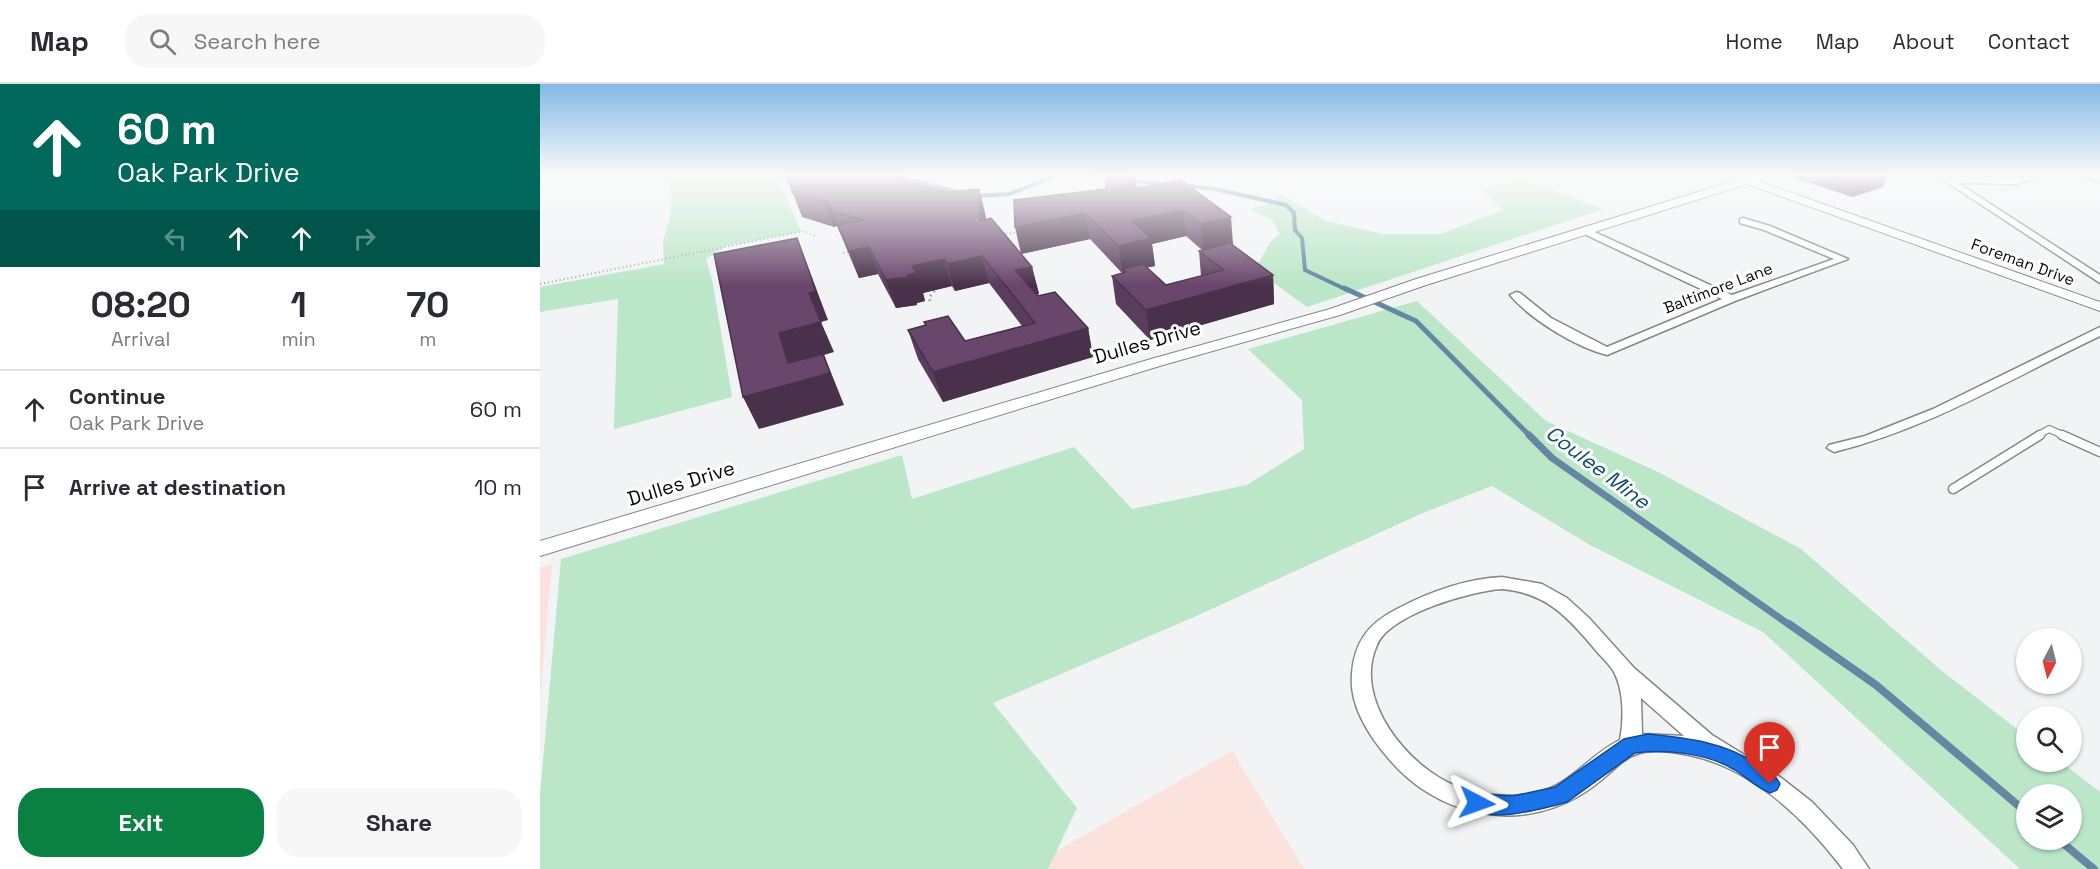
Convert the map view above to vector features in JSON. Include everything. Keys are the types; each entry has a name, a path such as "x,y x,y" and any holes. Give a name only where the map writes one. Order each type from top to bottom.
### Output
{"street":[{"name":"Dulles Drive","path":"540,549 1153,364 1335,312 1648,212"},
{"name":"Foreman Drive","path":"1833,212 2100,307"},
{"path":"1996,212 2100,280"},
{"name":"Baltimore Lane","path":"1516,296 1528,308 1582,340 1607,351 1731,299 1843,258 1743,221"},
{"path":"1585,231 1731,299"},
{"path":"1834,448 1879,436 1958,405 2100,331"},
{"path":"1720,754 1621,666 1555,599 1537,589 1518,585 1482,584 1440,596 1382,624 1366,644 1361,683 1364,698 1375,724 1390,746 1428,783 1477,803 1513,806 1560,795 1630,745 1665,743 1697,747 1740,763 1785,795 1828,831 1857,869"},
{"path":"1621,666 1633,701 1634,725 1630,745"}],"lane":[{"path":"1953,489 2049,429 2100,452"}],"path":[{"path":"540,284 804,231 817,237"},
{"path":"997,235 1016,233"},
{"path":"843,254 862,249"},
{"path":"930,301 929,298 935,290"}],"shaded area":[{"path":"552,564 540,698 540,568"},
{"path":"1232,751 1304,869 1025,869"}],"green space":[{"path":"670,212 792,212 801,232 726,246 706,259 712,279 732,397 614,429 618,299 540,312 540,287 664,264 663,241"},
{"path":"1255,212 1310,212 1326,221 1384,234 1441,234 1499,212 1595,212 1307,307 1255,269 1271,241 1280,234 1272,220"},
{"path":"1417,301 1546,421 1658,472 1801,549 1942,671 2016,728 2016,772 2074,772 2100,792 2100,869 2020,869 1763,632 1590,545 1492,486 1425,512 1194,617 993,703 1077,808 1048,869 540,869 540,795 561,559 902,455 912,499 1074,447 1132,509 1247,485 1304,449 1302,400 1248,349"}],"building":[{"path":"834,212 980,212 980,221 991,218 1032,267 1015,270 1038,296 1055,292 1088,328 933,372 908,330 926,325 924,322 948,316 965,341 1035,323 982,256 947,264 944,259 912,266 916,273 907,275 908,277 886,280 869,247 849,251 838,225 864,220"},
{"path":"1014,212 1175,212 1132,221 1151,238 1119,246 1085,213 1015,227"},
{"path":"1185,212 1224,212 1231,217 1201,224"},
{"path":"797,238 816,291 809,293 821,322 779,333 788,363 823,354 830,373 743,397 714,254"},
{"path":"1230,243 1273,275 1146,310 1112,276 1126,272 1123,269 1143,264 1166,285 1224,270 1199,251"}],"waterway":[{"name":"Coulee Mine","path":"1293,212 1295,230 1302,238 1305,270 1347,290"},
{"name":"Coulee Mine","path":"1344,288 1416,321 1530,436"},
{"name":"Coulee Mine","path":"1530,436 1552,458 1791,626"},
{"name":"Coulee Mine","path":"1789,624 1876,685 2016,804"},
{"name":"Coulee Mine","path":"2071,850 2094,869"}],"route":[{"path":"1477,803 1513,806 1543,801 1573,788 1630,745 1648,743 1697,747 1720,754 1740,763 1770,784"}]}
